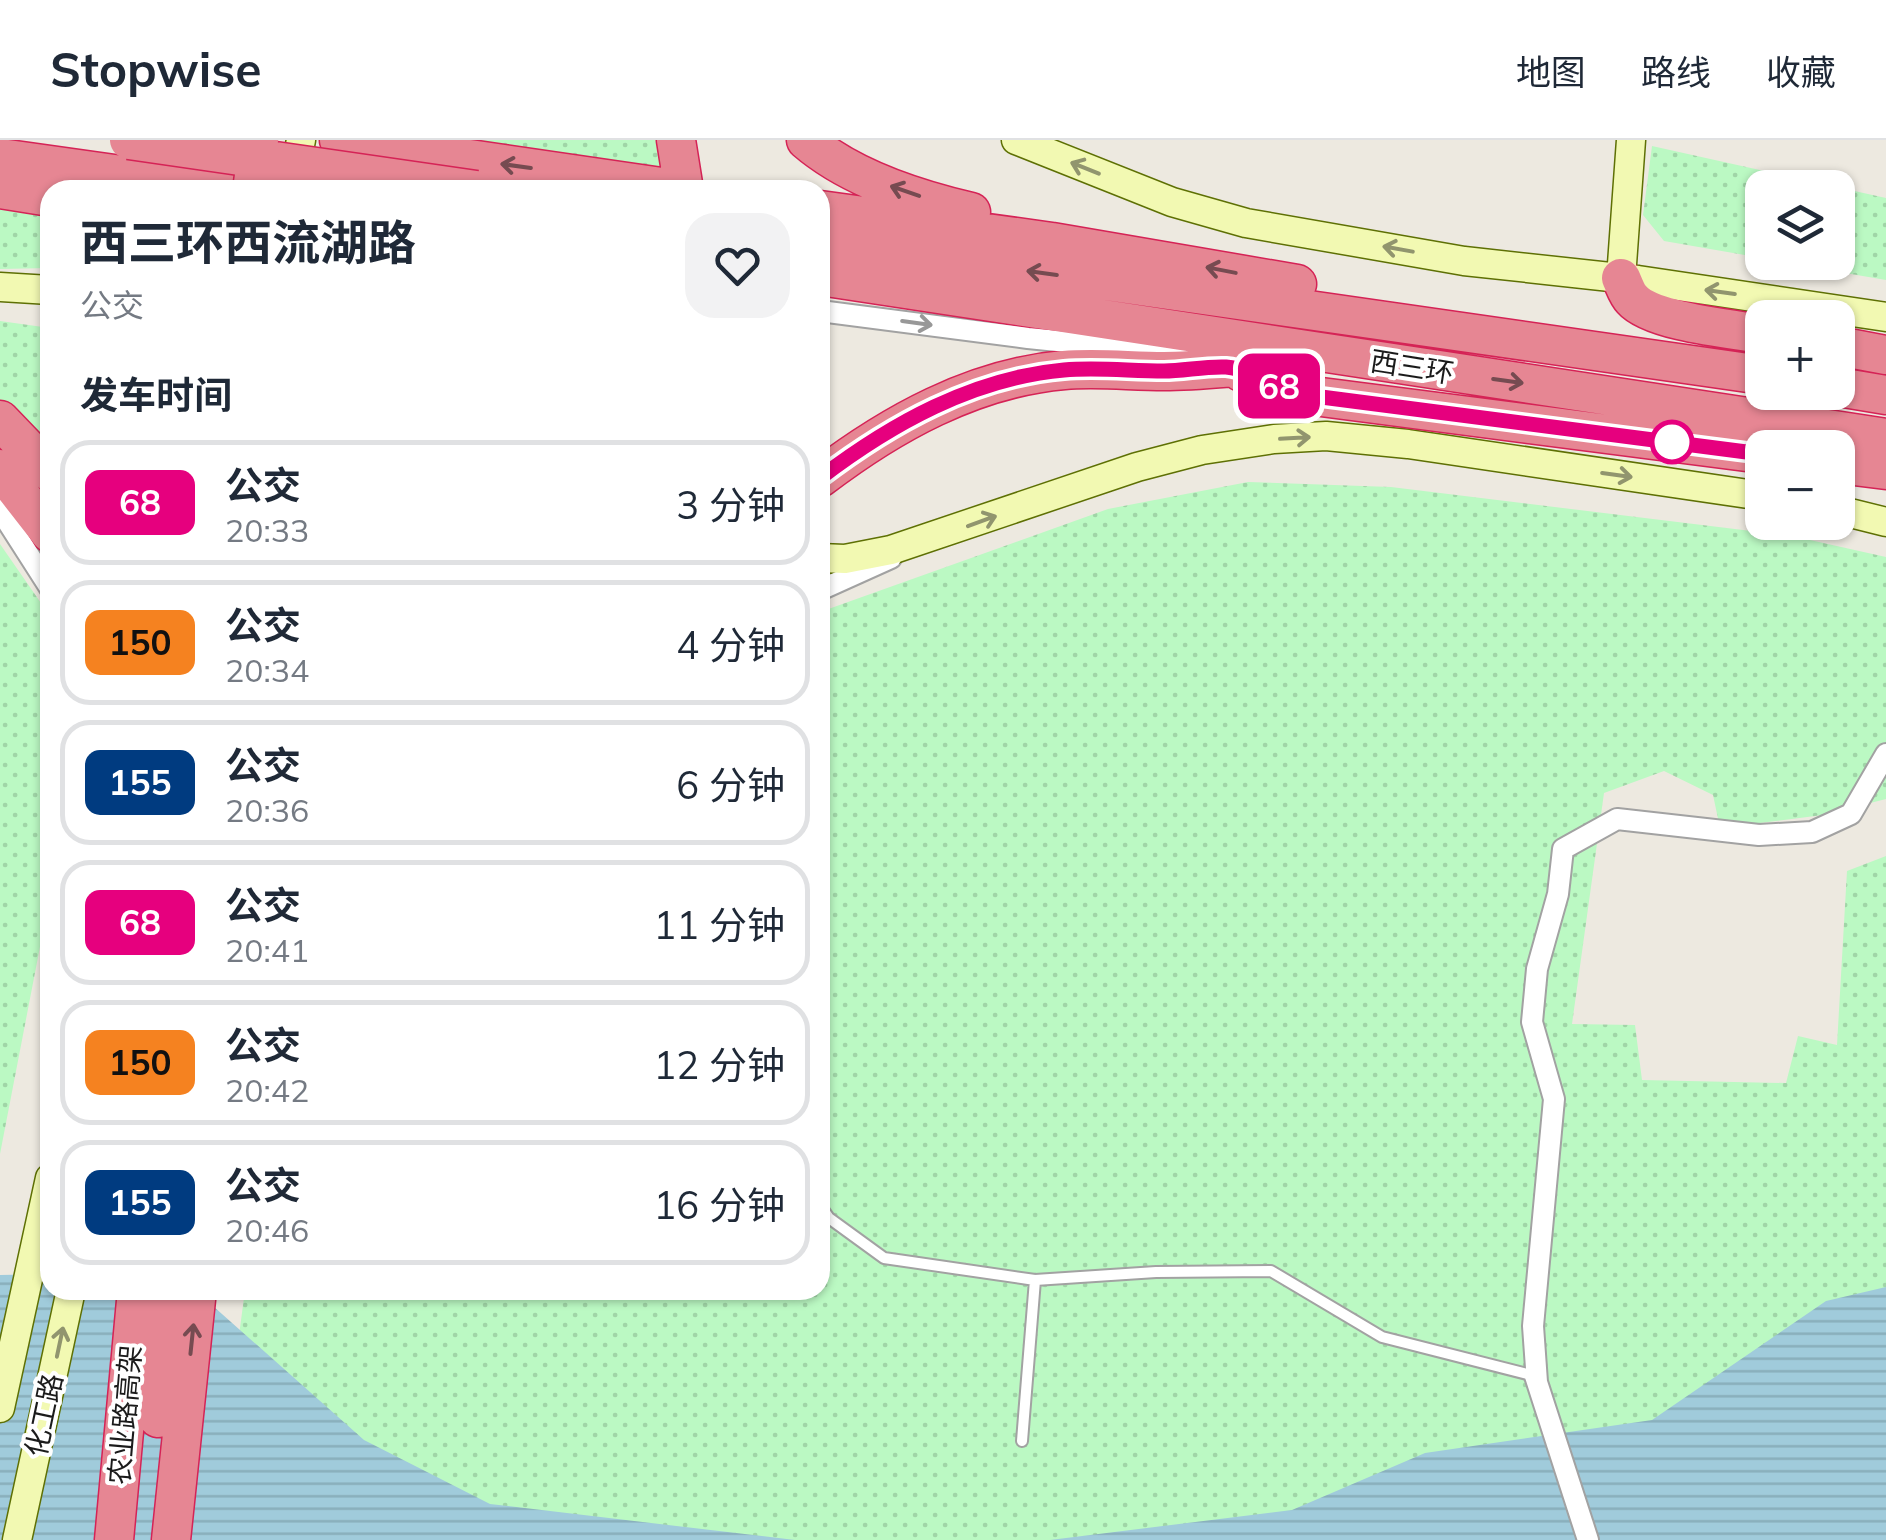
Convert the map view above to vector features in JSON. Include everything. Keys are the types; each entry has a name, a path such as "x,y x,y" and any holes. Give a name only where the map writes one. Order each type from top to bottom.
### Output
{"highway":[{"path":"129,140 407,180"},
{"path":"253,180 259,140"},
{"path":"289,180 292,140"},
{"path":"339,140 614,180"},
{"path":"676,140 682,180"},
{"path":"806,140 846,168 951,208 1094,239 1170,293"},
{"path":"0,158 158,180"},
{"path":"0,190 40,195"},
{"path":"830,212 1170,293"},
{"name":"西三环","path":"830,242 1170,293 1402,365 1886,438"},
{"name":"西三环","path":"830,276 1377,299 1486,335 1745,373"},
{"path":"1621,278 1632,300 1657,313 1745,331"},
{"path":"1855,349 1886,355"},
{"path":"830,448 896,410 933,394 995,374 1035,368 1164,371 1402,365"},
{"path":"1229,367 1298,394 1745,452"},
{"path":"830,471 877,436 945,402 1028,376 1114,368"},
{"path":"1855,390 1886,395"},
{"path":"0,420 40,462"},
{"path":"1855,466 1886,470"},
{"path":"0,469 40,520"},
{"name":"农业路高架","path":"114,1540 136,1300"},
{"name":"农业路高架","path":"146,1540 169,1300"},
{"path":"171,1540 195,1300"}],"main road":[{"path":"232,180 238,140"},
{"path":"291,180 301,140"},
{"path":"1016,140 1172,202 1246,223 1464,261 1621,278 1886,317"},
{"path":"1621,278 1630,140"},
{"path":"0,287 40,289"},
{"path":"830,558 891,550 1154,463 1202,450 1274,439 1326,436 1408,444 1745,494"},
{"path":"1855,514 1886,522"},
{"name":"化工路","path":"0,1408 40,1229"},
{"name":"化工路","path":"17,1540 69,1300"}],"street":[{"path":"830,312 1198,355 1229,367"},
{"path":"0,510 40,572"},
{"path":"830,586 944,535"},
{"path":"1588,1540 1536,1379 1533,1326 1554,1099 1532,1022 1537,968 1558,894 1562,849 1617,819 1759,835 1812,832 1850,814 1886,754"}],"lane":[{"path":"830,1219 884,1258 1035,1280 1156,1272 1271,1272 1382,1338 1536,1379"},
{"path":"1022,1441 1035,1280"}],"green space":[{"path":"400,140 656,140 666,172"},
{"path":"1652,146 1760,170 1745,170 1745,255 1664,241 1643,215"},
{"path":"1855,191 1886,198 1886,280 1855,275"},
{"path":"0,204 40,210 40,268 0,269"},
{"path":"0,321 40,327 40,550 0,495"},
{"path":"1248,482 1391,487 1745,530 1745,540 1810,540 1886,557 1886,799 1823,815 1720,828 1713,795 1664,771 1604,793 1572,1024 1635,1025 1642,1080 1786,1083 1798,1036 1837,1045 1847,871 1886,856 1886,1540 212,1540 244,1300 830,1300 830,608 1108,509"},
{"path":"0,544 40,602 40,947 0,1154"}],"water":[{"path":"40,1274 40,1300 206,1300 364,1440 490,1504 795,1540 0,1540 0,1275"},
{"path":"1886,1287 1886,1540 1050,1540 1292,1510 1425,1453 1652,1420 1826,1301"}],"bus line":[{"name":"68","path":"830,471 877,436 945,402 992,385 1062,370 1114,368 1164,371 1229,367 1298,394 1745,452"}]}
